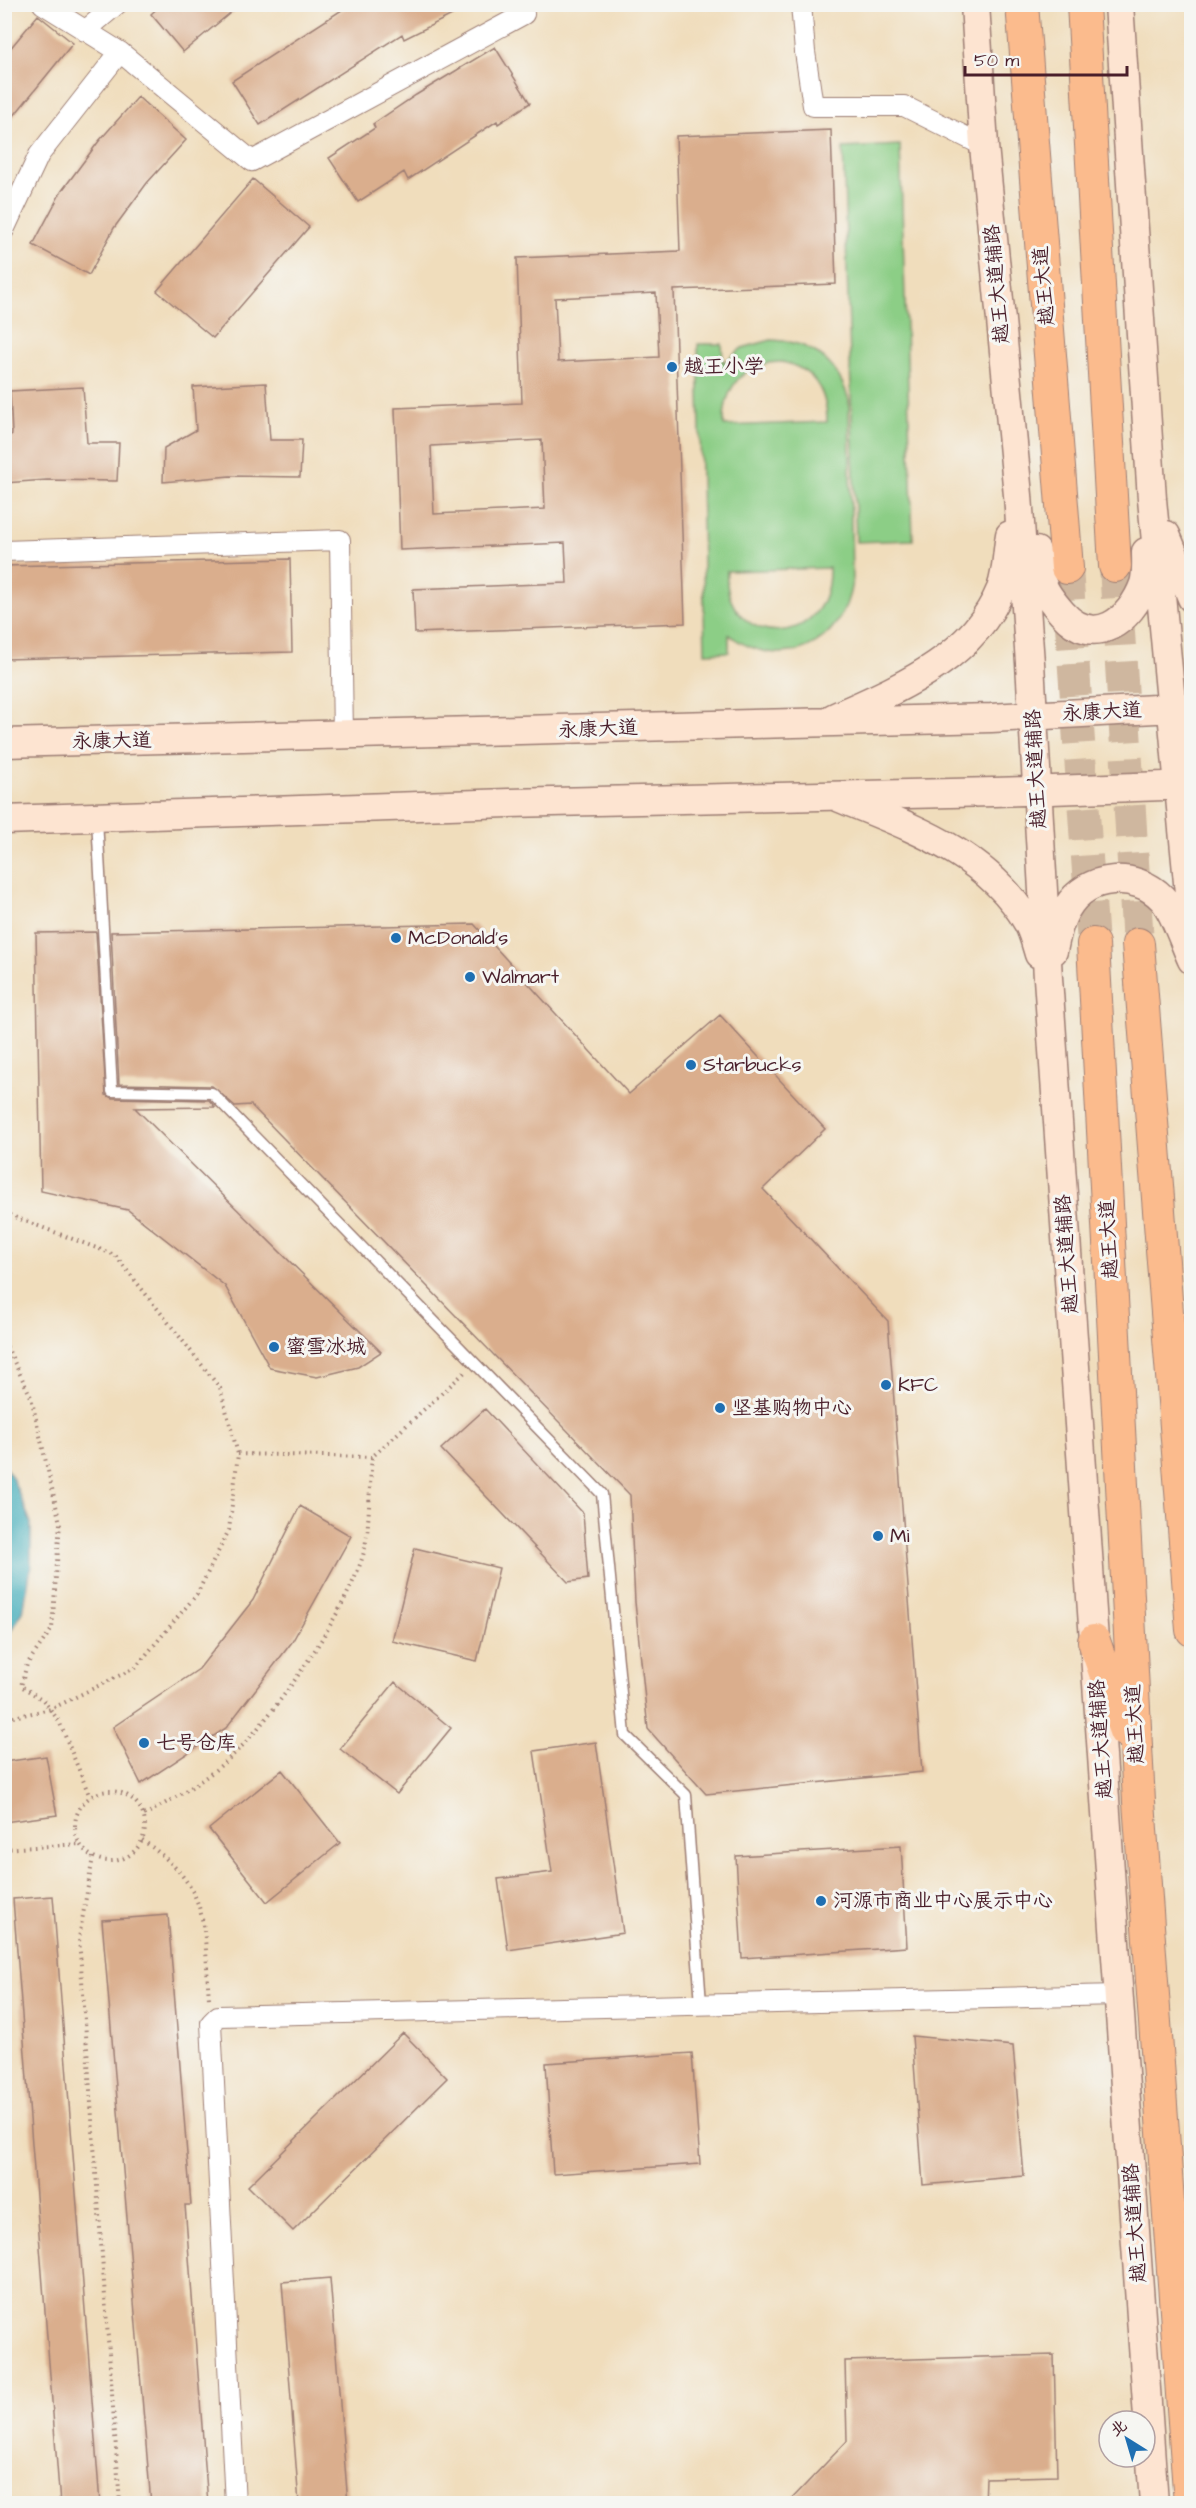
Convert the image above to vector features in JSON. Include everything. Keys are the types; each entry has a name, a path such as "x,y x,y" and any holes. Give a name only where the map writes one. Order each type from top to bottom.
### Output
{"main road":[{"name":"越王大道辅路","path":"975,4 984,146 1018,495 1034,716 1048,978 1154,2504"},
{"name":"越王大道","path":"1022,4 1067,568"},
{"path":"1083,4 1115,566"},
{"path":"1119,4 1152,499 1182,707 1191,925"},
{"path":"1018,495 1035,544 1042,584 1073,625 1096,630 1120,622 1133,608 1145,581 1146,541 1152,499"},
{"path":"823,723 901,687 939,664 965,641 984,619 1001,589 1018,495"},
{"path":"1152,499 1191,598"},
{"name":"永康大道","path":"4,743 823,723 1034,716 1182,707"},
{"path":"4,820 1185,785"},
{"path":"830,794 927,834 976,863 1029,924 1048,978"},
{"path":"1048,978 1058,929 1067,906 1086,888 1112,879 1141,882 1163,898 1191,960"},
{"name":"越王大道","path":"1093,944 1137,1768 1190,2504"},
{"path":"1138,944 1191,1630"},
{"path":"1094,1641 1137,1768"}],"street":[{"path":"43,4 120,52 252,161 524,14"},
{"path":"86,31 117,4"},
{"path":"801,4 813,106 904,106 984,146"},
{"path":"4,230 39,155 120,52"},
{"path":"4,551 340,540 343,736"},
{"path":"235,2504 212,2023 214,2018 223,2015 1119,1995"}],"lane":[{"path":"97,816 111,1091 212,1093 602,1494 625,1735 686,1795 701,2004"}],"path":[{"path":"4,1213 115,1255 220,1388 238,1454 229,1530 197,1594 135,1668 51,1709 4,1719"},
{"path":"4,1341 31,1397 60,1523 52,1629 27,1664 21,1686 51,1709 59,1721 90,1797"},
{"path":"238,1454 372,1456 474,1364"},
{"path":"144,1815 188,1791 234,1754 274,1707 340,1607 364,1552 372,1456"},
{"path":"102,1792 121,1793 137,1803 144,1815 142,1840 135,1851 125,1858 105,1862 93,1857 80,1844 75,1831 76,1819 81,1806 90,1797 102,1792"},
{"path":"142,1840 177,1868 193,1888 202,1913 212,2023"},
{"path":"4,1849 80,1844"},
{"path":"93,1857 79,1938 120,2504"}],"green space":[{"path":"900,145 913,540 856,542 843,148"},
{"path":"771,340 798,344 810,349 830,364 844,386 849,400 852,582 846,604 836,623 823,637 807,647 789,652 769,652 749,647 729,635 729,652 705,653 698,344 722,344 723,363 742,348","holes":["782,362 803,370 816,383 824,401 827,422 724,426 727,400 738,379 756,366","829,568 825,596 813,616 796,627 776,631 757,627 741,615 730,597 727,571"]}],"water":[{"path":"5,1467 12,1477 31,1523 31,1567 23,1612 5,1640"}],"building":[{"path":"162,4 241,4 183,52 151,14"},
{"path":"351,4 474,4 404,39 402,34 260,125 232,81"},
{"path":"38,15 73,43 4,128 4,56"},
{"path":"495,47 530,103 498,124 497,121 408,180 404,172 358,202 329,158 375,128 373,124 416,95"},
{"path":"138,97 186,140 147,183 114,228 89,275 33,245 61,192 99,141"},
{"path":"831,130 836,284 674,290 685,623 415,633 413,589 567,583 565,543 400,550 395,408 522,403 517,258 680,251 676,136","holes":["656,293 659,357 558,362 555,298","542,440 545,509 434,514 431,446"]},
{"path":"253,179 309,227 213,338 157,291"},
{"path":"266,383 270,440 302,440 300,477 230,476 163,482 164,448 196,430 193,387"},
{"path":"83,387 87,443 119,443 117,481 47,480 4,483 4,439 12,434 10,391"},
{"path":"290,559 292,652 4,659 4,566"},
{"name":"坚基购物中心","path":"474,924 629,1094 720,1015 825,1129 763,1189 888,1321 922,1772 706,1794 648,1729 635,1602 630,1495 251,1105 235,1106 212,1086 119,1084 111,932"},
{"path":"96,932 106,1095 112,1098 209,1100 215,1107 135,1108 381,1352 358,1367 317,1377 270,1368 225,1286 128,1210 41,1191 36,933"},
{"path":"485,1409 583,1513 588,1579 568,1582 441,1449"},
{"path":"300,1506 351,1536 292,1642 226,1728 141,1784 113,1727 199,1669 253,1600"},
{"path":"415,1548 499,1568 477,1661 392,1641"},
{"path":"395,1682 451,1728 397,1794 340,1749"},
{"path":"596,1742 623,1933 508,1950 498,1879 552,1872 534,1751"},
{"path":"46,1756 57,1815 4,1822 4,1762"},
{"path":"282,1770 340,1843 267,1902 209,1829"},
{"name":"河源市商业中心展示中心","path":"901,1846 907,1947 742,1958 736,1856"},
{"path":"53,1896 100,2504 60,2504 13,1899"},
{"path":"168,1915 191,2205 185,2205 208,2504 151,2504 102,1920"},
{"path":"403,2033 447,2078 293,2231 248,2186"},
{"path":"912,2036 1013,2046 1024,2176 923,2185"},
{"path":"692,2053 700,2164 553,2174 546,2063"},
{"path":"330,2278 348,2504 299,2504 282,2282"},
{"path":"1054,2355 1057,2476 986,2478 985,2504 787,2504 847,2441 845,2361"}],"tunnel":[{"path":"1115,566 1138,944"},
{"path":"1067,568 1093,944"}],"place":[{"name":"越王小学","path":"672,367"},
{"name":"McDonald's","path":"396,938"},
{"name":"Walmart","path":"470,977"},
{"name":"Starbucks","path":"691,1065"},
{"name":"蜜雪冰城","path":"274,1347"},
{"name":"KFC","path":"886,1385"},
{"name":"坚基购物中心","path":"720,1408"},
{"name":"Mi","path":"878,1536"},
{"name":"七号仓库","path":"144,1743"},
{"name":"河源市商业中心展示中心","path":"821,1901"}]}
